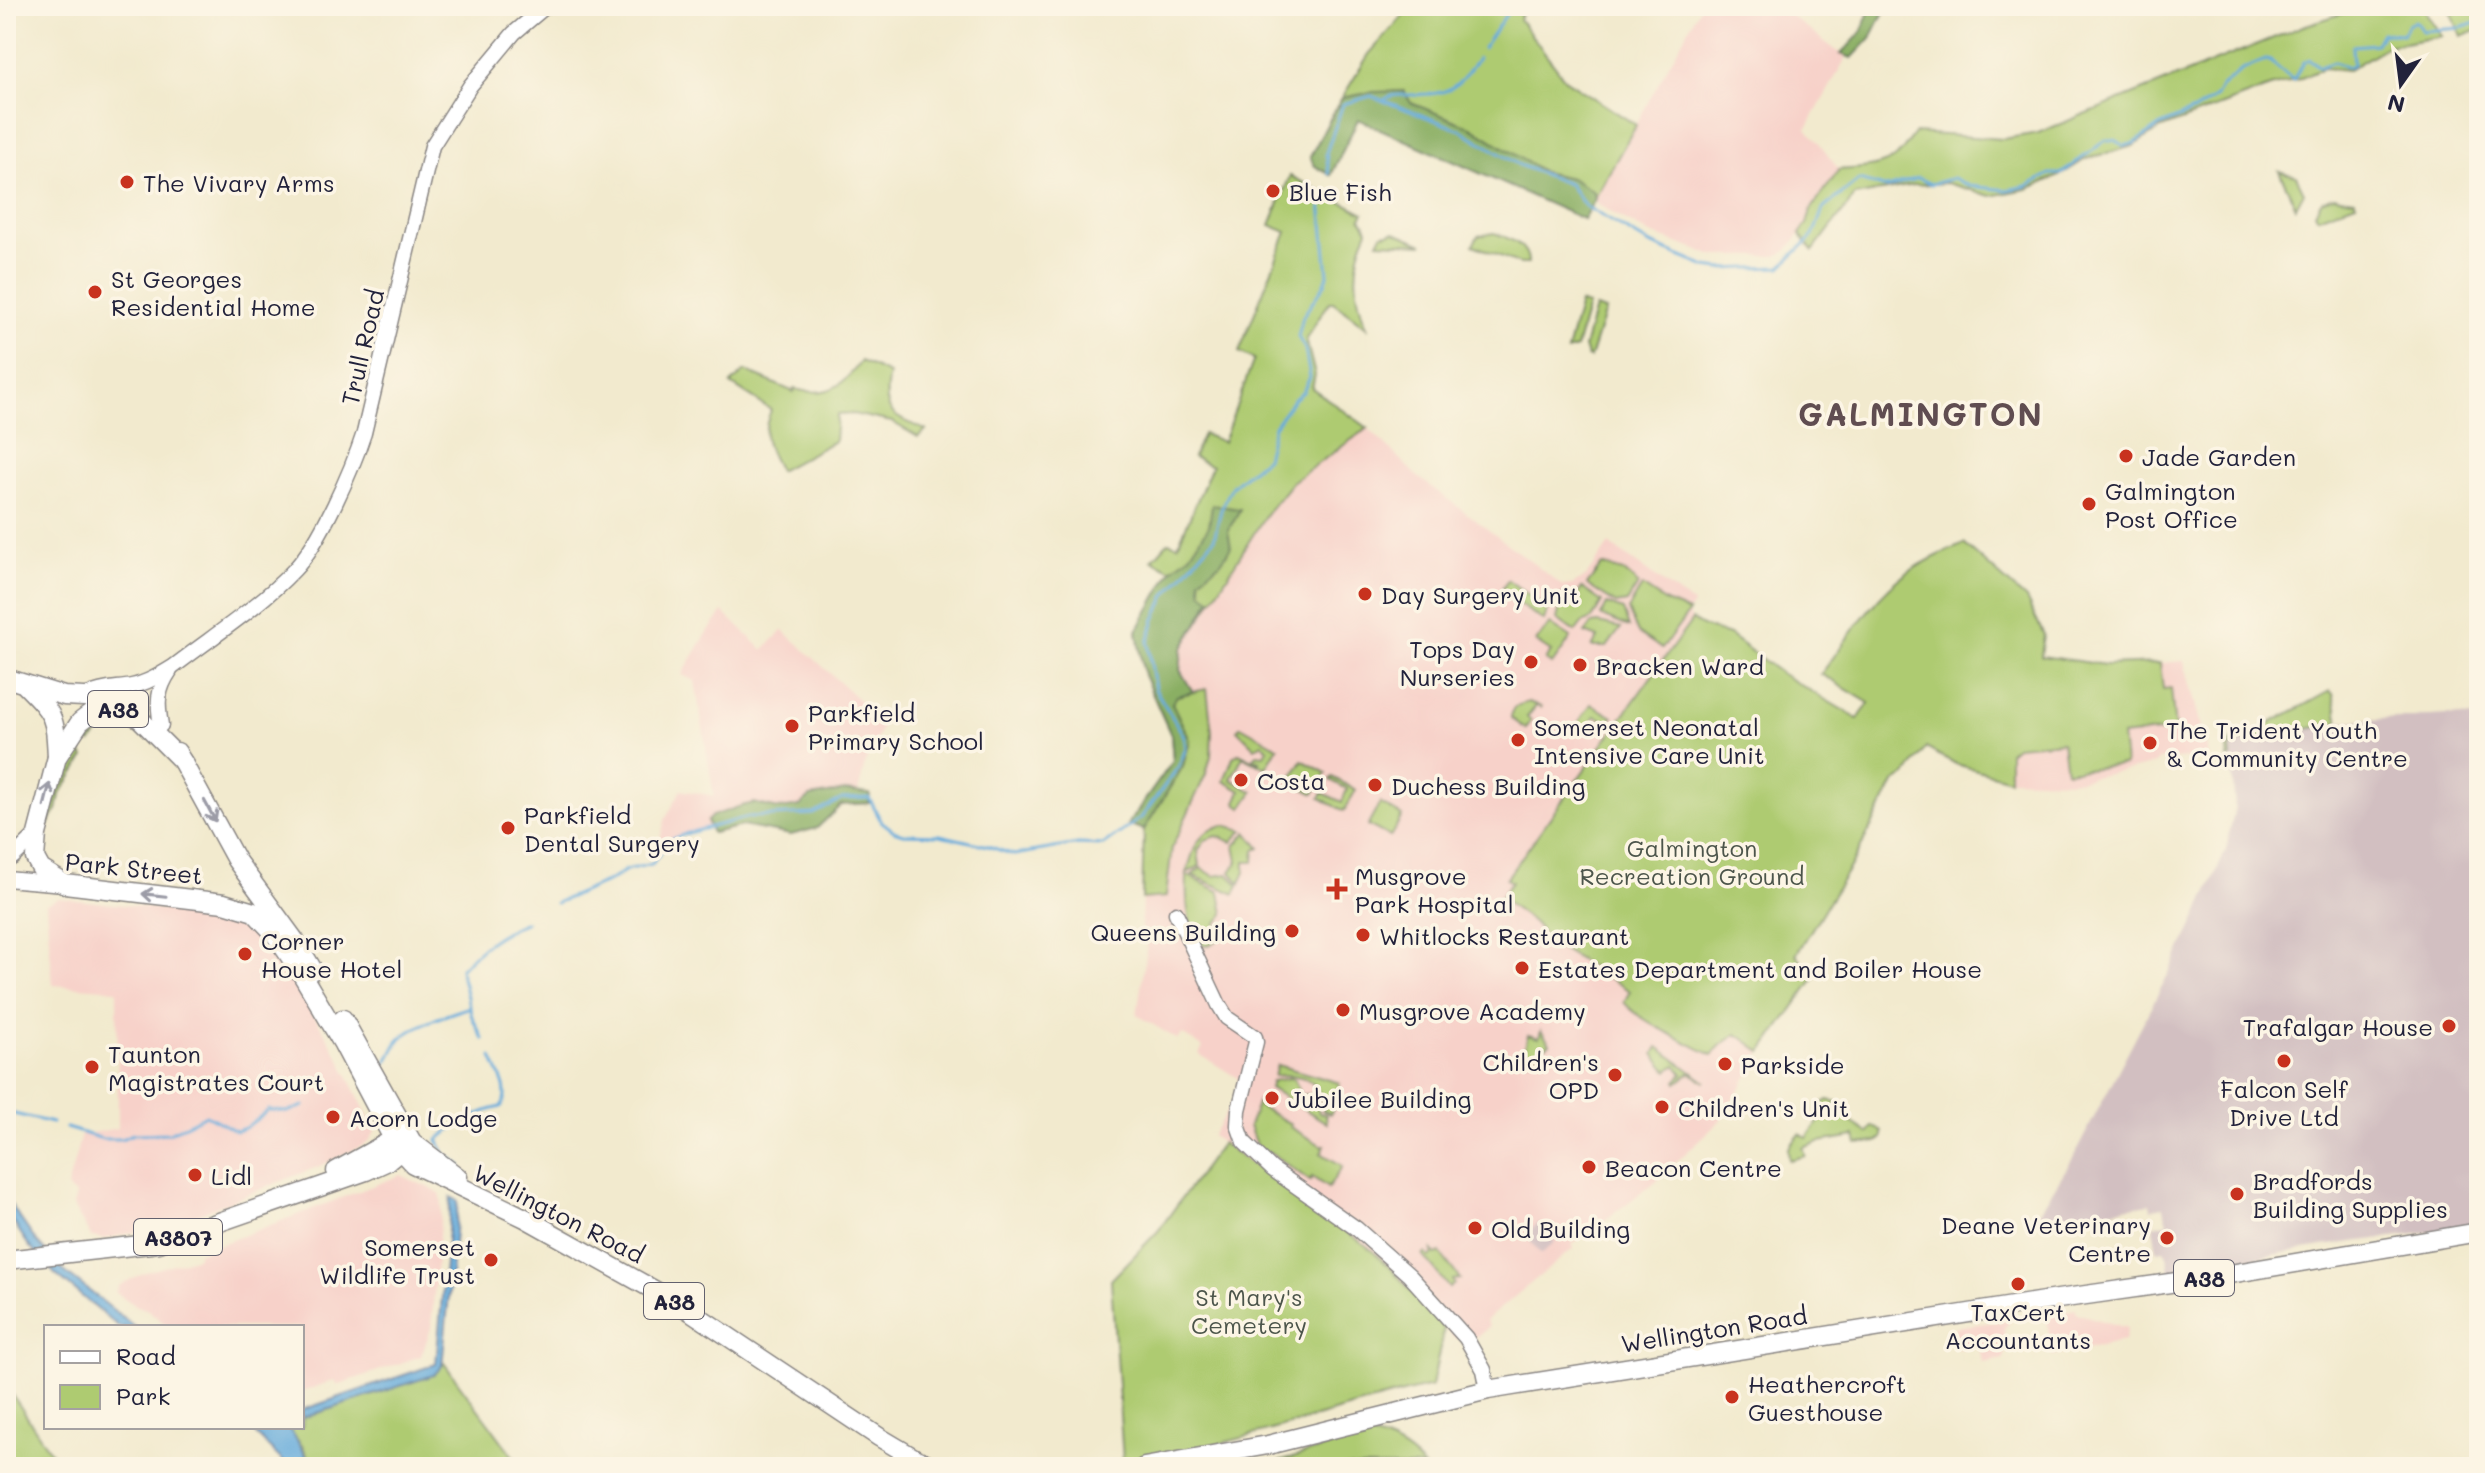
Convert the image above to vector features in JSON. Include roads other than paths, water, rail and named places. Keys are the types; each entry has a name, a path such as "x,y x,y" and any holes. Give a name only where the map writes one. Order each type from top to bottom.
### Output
{"main road":[{"name":"A38","path":"6,678 64,696 118,697 148,711 161,725 183,762 236,860 242,882 231,904"},
{"name":"A38","path":"24,684 54,717 57,757"},
{"name":"A38","path":"65,884 41,869 35,858 37,834 70,719 88,695"},
{"name":"A38","path":"57,757 80,722 93,712 107,707 125,710 140,719 183,762"},
{"name":"Wellington Road","path":"236,860 296,942 343,1018 413,1164 525,1218 681,1305 879,1437 935,1467"},
{"name":"Park Street","path":"65,884 231,904 254,912"},
{"name":"Wellington Road","path":"254,912 274,933 322,1006 403,1141"},
{"name":"A3807","path":"11,1259 159,1243 366,1171 403,1141"},
{"name":"Wellington Road","path":"1488,1390 2212,1277 2479,1232"},
{"name":"A38","path":"1144,1467 1268,1445 1488,1390"}],"street":[{"name":"Trull Road","path":"88,695 101,689 132,686 151,680 173,667 294,570 316,537 347,478 364,433 432,146 450,115 514,33 546,6"},
{"name":"Trull Road","path":"161,725 158,697 162,683 173,667"},
{"name":"Park Street","path":"6,861 37,834"},
{"name":"Park Street","path":"6,879 65,884"},
{"path":"1176,913 1227,1018 1255,1037 1239,1110 1238,1125 1244,1142 1272,1169 1357,1229 1409,1275 1466,1338 1484,1370 1488,1390"}],"water":[{"path":"451,1197 458,1201 442,1366 434,1375 304,1417 304,1409 436,1364"},
{"path":"6,1198 36,1241 64,1271 132,1325 117,1325 55,1274 29,1246 6,1211"},
{"path":"250,1429 290,1429 313,1467 289,1467"}],"waterway":[{"path":"1483,48 1512,6"},
{"path":"1329,174 1326,153 1343,104 1371,96 1461,130 1519,165 1569,184 1585,206 1648,243 1706,267 1781,267 1813,236 1823,209 1859,180 1887,188 1918,178 1931,184 1954,178 1969,186 2007,190 2027,186 2050,174 2061,174 2106,140 2115,140 2124,146 2135,143 2159,126 2194,111 2216,97 2221,87 2242,70 2266,60 2293,81 2303,62 2309,59 2319,67 2334,62 2349,67 2353,64 2352,46 2376,44 2382,33 2403,34 2408,25 2415,21 2422,31 2460,28 2479,22"},
{"path":"1384,100 1395,95 1433,94 1450,89 1478,58"},
{"path":"556,903 611,880 626,870 652,864 670,840 688,833 749,817 813,814 842,799 869,798 881,821 903,834 940,835 1014,855 1078,844 1103,845 1141,818 1179,766 1186,748 1184,736 1155,689 1148,643 1155,619 1166,595 1214,539 1221,510 1232,486 1266,458 1274,426 1293,400 1303,392 1310,377 1305,349 1298,337 1303,316 1328,275 1321,202"},
{"path":"483,1039 472,1017 460,969 490,941 526,922"},
{"path":"383,1066 400,1039 407,1034 433,1020 470,1007"},
{"path":"461,1166 445,1154 438,1140 467,1120 501,1107 505,1089 492,1057"},
{"path":"66,1128 103,1139 121,1139 133,1134 169,1133 206,1115 236,1131 269,1110 287,1112 304,1106"},
{"path":"6,1112 52,1123"}],"place":[{"name":"The Vivary Arms","path":"127,182"},
{"name":"Blue Fish","path":"1273,191"},
{"name":"St Georges Residential Home","path":"95,292"},
{"name":"Jade Garden","path":"2126,456"},
{"name":"Galmington Post Office","path":"2089,504"},
{"name":"Day Surgery Unit","path":"1365,594"},
{"name":"Tops Day Nurseries","path":"1531,662"},
{"name":"Bracken Ward","path":"1580,665"},
{"name":"Parkfield Primary School","path":"792,726"},
{"name":"Somerset Neonatal Intensive Care Unit","path":"1518,740"},
{"name":"The Trident Youth & Community Centre","path":"2150,743"},
{"name":"Costa","path":"1241,780"},
{"name":"Duchess Building","path":"1375,785"},
{"name":"Parkfield Dental Surgery","path":"508,828"},
{"name":"Musgrove Park Hospital","path":"1337,889"},
{"name":"Queens Building","path":"1292,931"},
{"name":"Whitlocks Restaurant","path":"1363,935"},
{"name":"Corner House Hotel","path":"245,954"},
{"name":"Estates Department and Boiler House","path":"1522,968"},
{"name":"Musgrove Academy","path":"1343,1010"},
{"name":"Trafalgar House","path":"2449,1026"},
{"name":"Falcon Self Drive Ltd","path":"2284,1061"},
{"name":"Parkside","path":"1725,1064"},
{"name":"Taunton Magistrates Court","path":"92,1067"},
{"name":"Children's OPD","path":"1615,1075"},
{"name":"Jubilee Building","path":"1272,1098"},
{"name":"Children's Unit","path":"1662,1107"},
{"name":"Acorn Lodge","path":"333,1117"},
{"name":"Beacon Centre","path":"1589,1167"},
{"name":"Lidl","path":"195,1175"},
{"name":"Bradfords Building Supplies","path":"2237,1194"},
{"name":"Old Building","path":"1475,1228"},
{"name":"Deane Veterinary Centre","path":"2167,1238"},
{"name":"Somerset Wildlife Trust","path":"491,1260"},
{"name":"TaxCert Accountants","path":"2018,1284"},
{"name":"Heathercroft Guesthouse","path":"1732,1397"}],"district":[{"name":"GALMINGTON","path":"1921,413"}],"park label":[{"name":"Galmington Recreation Ground","path":"1692,861"},
{"name":"St Mary's Cemetery","path":"1249,1310"}]}
